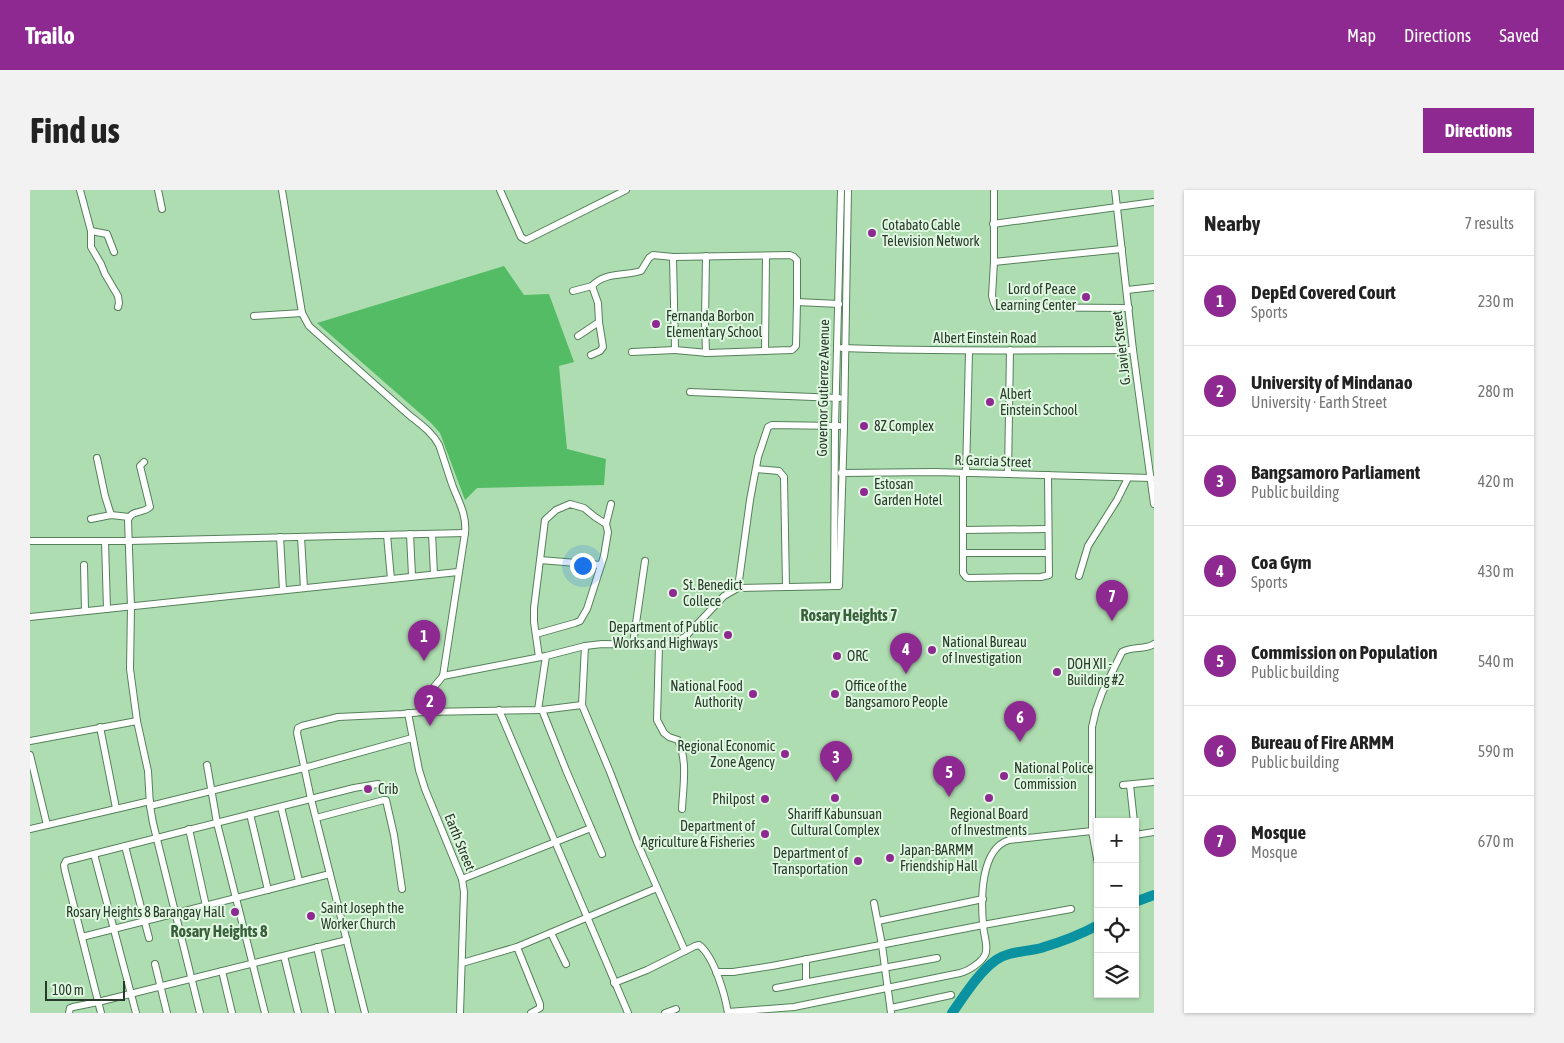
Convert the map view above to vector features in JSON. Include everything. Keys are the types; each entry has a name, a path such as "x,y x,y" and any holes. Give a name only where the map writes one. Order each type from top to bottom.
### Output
{"street":[{"path":"80,190 91,231 91,247 101,264 104,274 120,300 118,307"},
{"path":"158,190 162,209"},
{"path":"282,190 302,313 309,326 423,426 436,440 440,445 464,514 466,522 465,533 443,676 433,688 423,712"},
{"path":"500,190 521,238 526,240 626,190"},
{"name":"Governor Gutierrez Avenue","path":"837,586 834,473 840,190"},
{"name":"Governor Gutierrez Avenue","path":"837,586 843,473 848,190"},
{"path":"994,190 992,296 998,308 1128,308"},
{"name":"G. Javier Street","path":"1115,190 1145,448 1152,481 1154,504"},
{"path":"993,224 1154,202"},
{"path":"91,231 106,233 114,252"},
{"path":"994,262 1122,249"},
{"path":"573,291 592,286 609,276 641,271 649,258 655,255 790,255 796,259 798,270 795,349 765,352 706,353 675,350 632,352"},
{"path":"673,256 675,350"},
{"path":"706,256 706,353"},
{"path":"765,352 766,256"},
{"path":"591,355 600,351 602,347 598,303 592,286"},
{"path":"1127,290 1154,287"},
{"path":"797,302 845,304"},
{"path":"254,316 302,313"},
{"path":"578,336 599,322"},
{"name":"Albert Einstein Road","path":"836,348 969,352 1133,350"},
{"path":"1008,474 1010,350"},
{"path":"969,352 963,530 964,575 968,578 1047,576 1049,573 1048,475"},
{"path":"690,392 844,398"},
{"path":"738,588 750,500 767,429 770,425 844,426"},
{"path":"97,458 106,502 111,515"},
{"path":"91,519 111,515 129,517 134,513 147,510 150,506 140,466 144,462"},
{"path":"756,469 779,471 784,477 786,587"},
{"name":"R. Garcia Street","path":"834,473 1048,475 1128,478 1152,481"},
{"path":"1079,576 1088,546 1117,500 1128,478"},
{"path":"539,657 534,608 545,520 562,507 570,504 578,505 606,524"},
{"path":"536,634 580,621 589,604 604,556 608,532 606,524 611,504"},
{"path":"129,517 130,669 136,721 148,771 150,804 157,838 200,1013"},
{"path":"963,530 1048,529"},
{"path":"30,541 129,541 465,533"},
{"path":"410,534 412,576"},
{"path":"432,534 434,574"},
{"path":"387,535 391,579"},
{"path":"280,537 283,590"},
{"path":"301,537 304,588"},
{"path":"105,541 107,609"},
{"path":"964,553 1048,553"},
{"path":"540,560 601,565"},
{"path":"633,644 645,561"},
{"path":"84,565 85,611"},
{"path":"30,617 458,572"},
{"path":"443,676 546,656 585,646 602,644 674,644 724,596 738,588 837,586"},
{"path":"1094,835 1092,831 1092,727 1096,710 1122,652 1154,644"},
{"path":"659,645 656,716 664,733 678,740 682,750 684,778 682,809"},
{"path":"585,646 582,705 637,842 685,951"},
{"path":"546,656 540,710 602,854"},
{"path":"365,1013 311,799 297,733 298,728 338,717 423,712 540,710 582,705"},
{"path":"499,710 628,1013"},
{"name":"Earth Street","path":"408,713 412,738 425,789 462,878 464,892 460,1013"},
{"path":"30,741 136,721"},
{"path":"100,727 116,808"},
{"path":"30,829 116,808 150,804 210,791 304,768 412,738"},
{"path":"30,755 47,825"},
{"path":"206,765 217,823 265,1013"},
{"path":"1133,818 1126,785 1154,782"},
{"path":"101,1013 64,865 68,860 354,788 378,784"},
{"path":"316,818 386,800 402,889"},
{"path":"281,807 299,881"},
{"path":"250,814 268,890"},
{"path":"462,878 591,828"},
{"path":"189,830 206,906"},
{"path":"614,983 647,970 695,946 701,946 716,972 724,991 728,1012 794,1007 965,971 985,955 982,899 985,871 994,852 1003,842 1092,831"},
{"path":"1139,834 1154,832"},
{"path":"125,846 149,938"},
{"path":"94,854 136,1013"},
{"path":"82,937 330,874"},
{"path":"462,963 517,947 657,888"},
{"path":"878,921 982,899"},
{"path":"874,903 891,1010 952,995"},
{"path":"716,972 747,970 983,924 1071,909"},
{"path":"551,932 566,964"},
{"path":"69,1013 70,1008 73,1007 347,940"},
{"path":"317,947 332,1013"},
{"path":"517,947 541,1006 531,1013"},
{"path":"284,956 298,1013"},
{"path":"776,988 938,958"},
{"path":"806,959 806,982"},
{"path":"156,964 167,1013"},
{"path":"222,971 232,1013"},
{"path":"665,1013 676,1009"}],"green space":[{"path":"504,266 524,295 549,294 574,362 559,366 567,449 606,459 604,485 477,488 465,500 440,433 317,323"}],"waterway":[{"path":"1139,901 1154,895"},
{"path":"952,1013 978,978 996,960 1012,953 1041,948 1056,943 1094,927"}],"place":[{"name":"Cotabato Cable Television Network","path":"872,233"},
{"name":"Lord of Peace Learning Center","path":"1086,297"},
{"name":"Fernanda Borbon Elementary School","path":"656,324"},
{"name":"Albert Einstein School","path":"990,402"},
{"name":"8Z Complex","path":"864,426"},
{"name":"Estosan Garden Hotel","path":"864,492"},
{"name":"St. Benedict Collece","path":"673,593"},
{"name":"Mosque","path":"1112,621"},
{"name":"Department of Public Works and Highways","path":"728,635"},
{"name":"National Bureau of Investigation","path":"932,650"},
{"name":"ORC","path":"837,656"},
{"name":"DepEd Covered Court","path":"424,661"},
{"name":"DOH XII - Building #2","path":"1057,672"},
{"name":"Coa Gym","path":"906,674"},
{"name":"National Food Authority","path":"753,694"},
{"name":"Office of the Bangsamoro People","path":"835,694"},
{"name":"University of Mindanao","path":"430,726"},
{"name":"Bureau of Fire ARMM","path":"1020,742"},
{"name":"Regional Economic Zone Agency","path":"785,754"},
{"name":"National Police Commission","path":"1004,776"},
{"name":"Bangsamoro Parliament","path":"836,782"},
{"name":"Crib","path":"368,789"},
{"name":"Commission on Population","path":"949,797"},
{"name":"Shariff Kabunsuan Cultural Complex","path":"835,798"},
{"name":"Regional Board of Investments","path":"989,798"},
{"name":"Philpost","path":"765,799"},
{"name":"Department of Agriculture & Fisheries","path":"765,834"},
{"name":"Japan-BARMM Friendship Hall","path":"890,858"},
{"name":"Department of Transportation","path":"858,861"},
{"name":"Rosary Heights 8 Barangay Hall","path":"235,912"},
{"name":"Saint Joseph the Worker Church","path":"311,916"}],"district":[{"name":"Rosary Heights 7","path":"849,615"},
{"name":"Rosary Heights 8","path":"219,931"}]}
